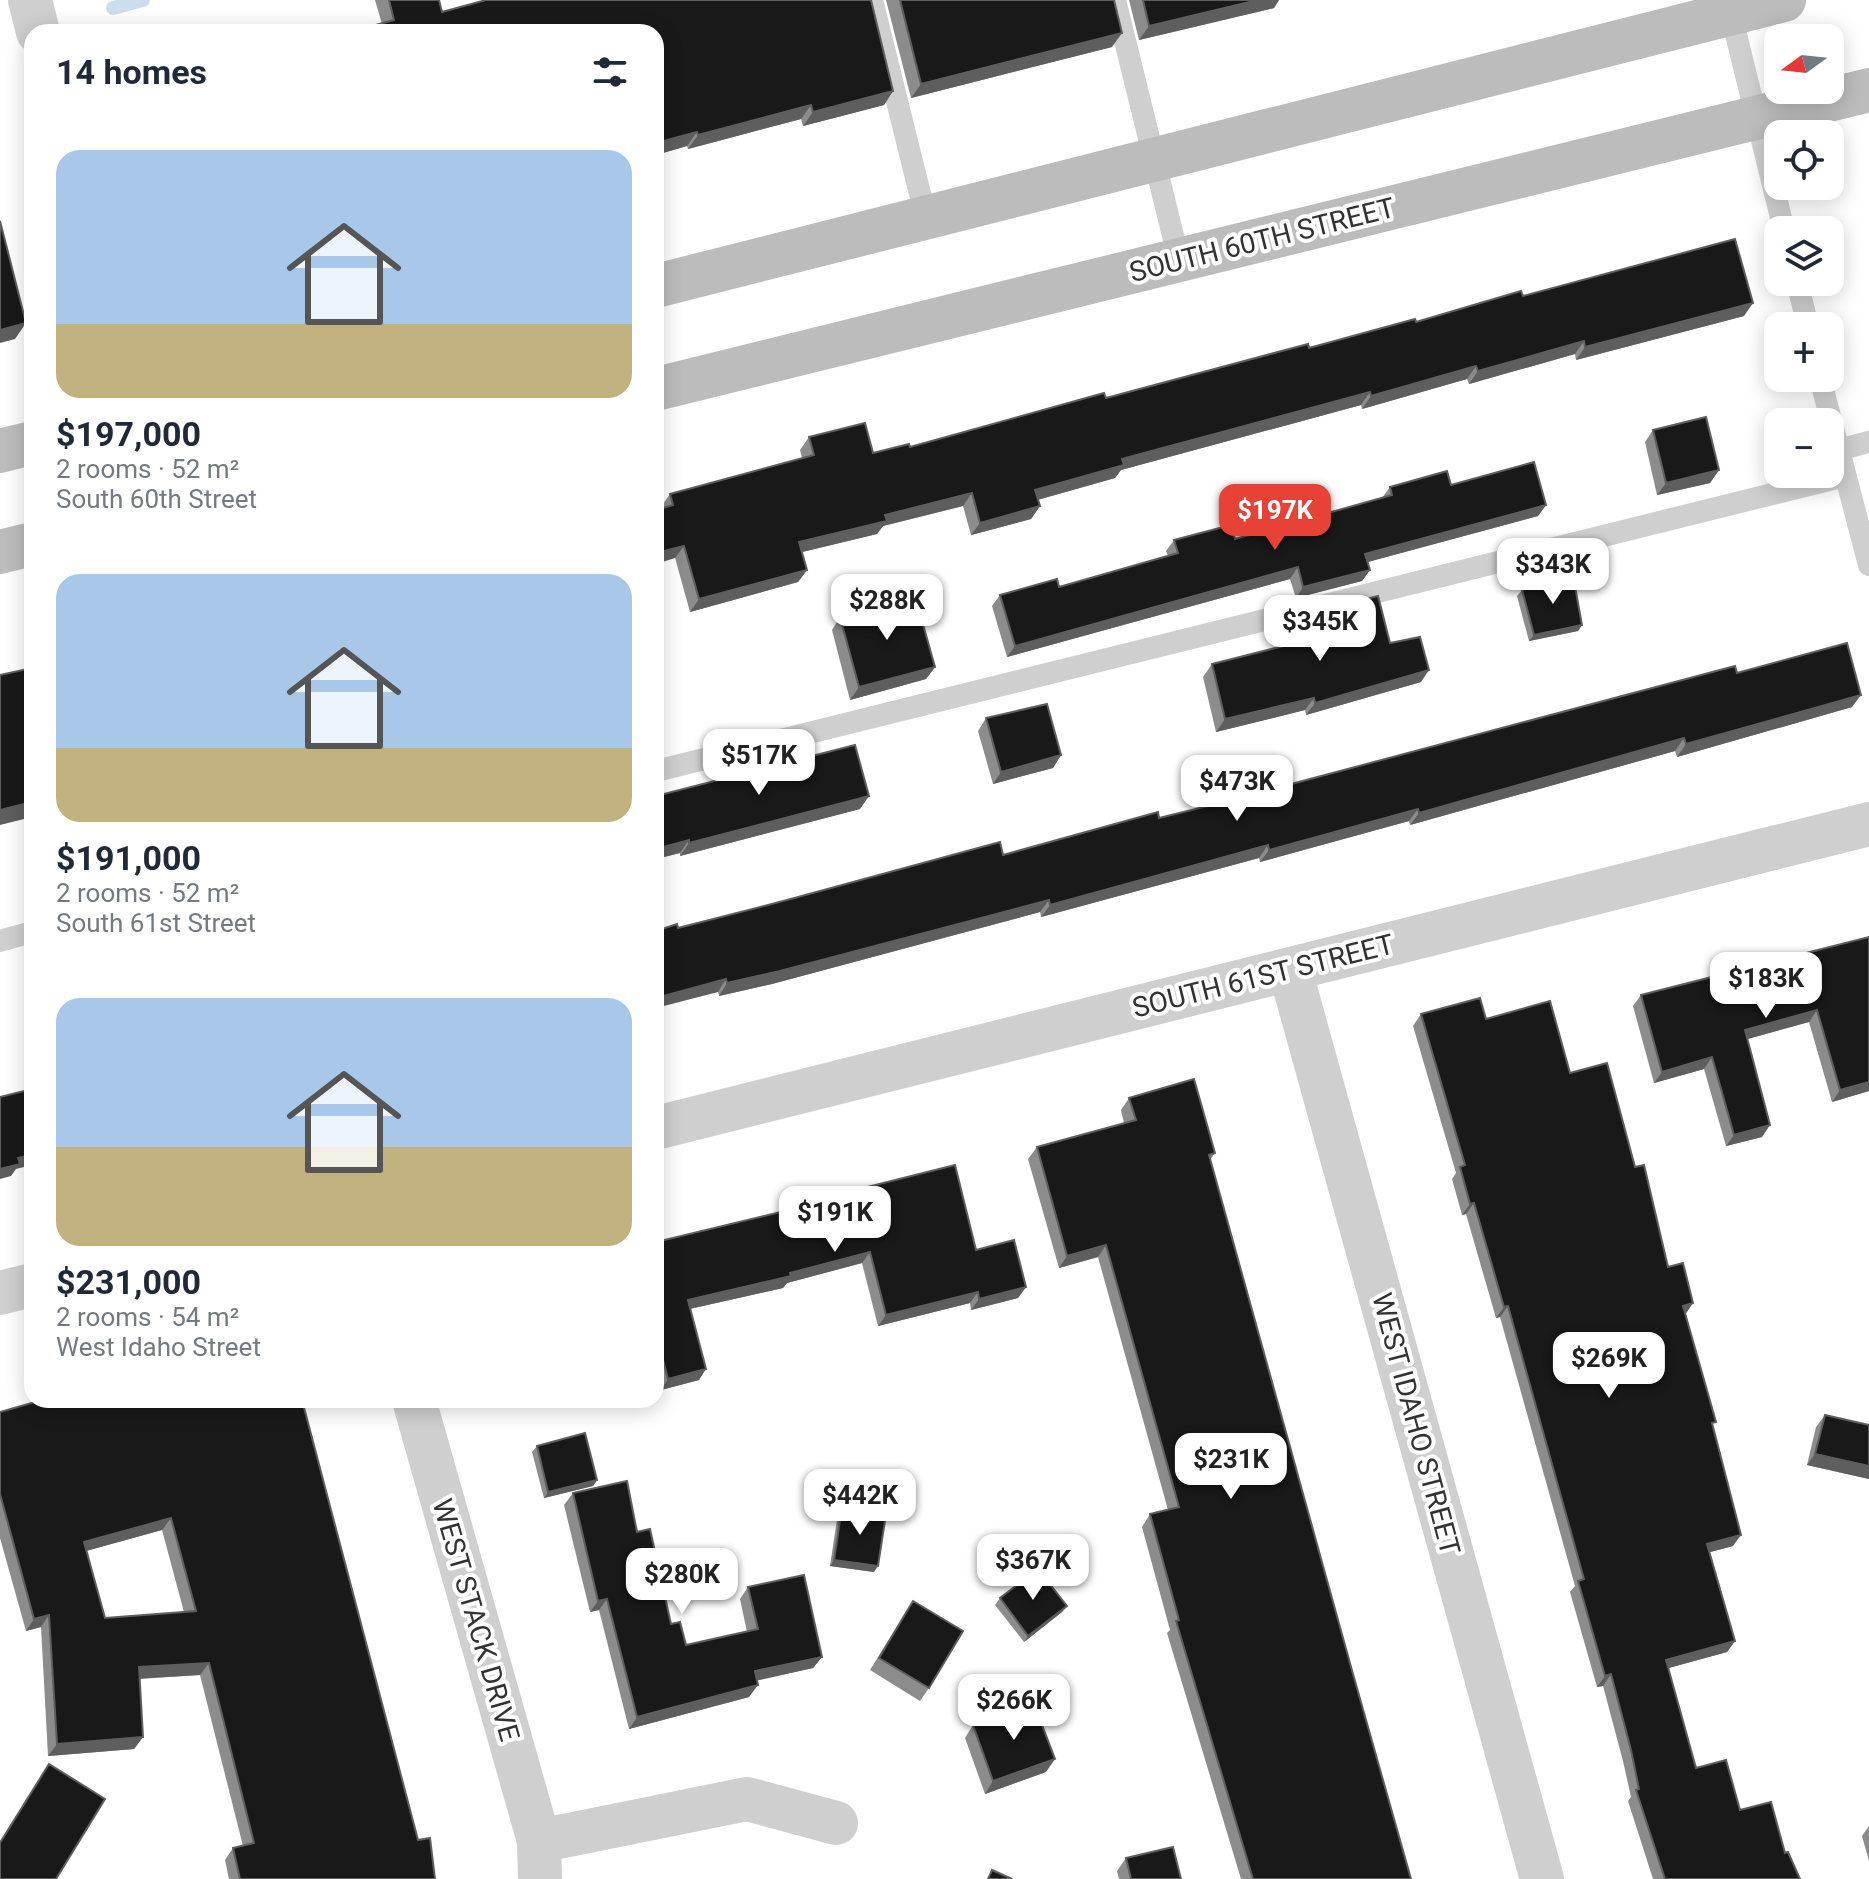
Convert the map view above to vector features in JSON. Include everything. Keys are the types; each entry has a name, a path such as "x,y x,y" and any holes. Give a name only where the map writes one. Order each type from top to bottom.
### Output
{"main road":[{"path":"664,284 1784,0"},
{"name":"SOUTH 60TH STREET","path":"664,387 1869,90"},
{"path":"0,451 24,445"},
{"path":"0,552 24,546"}],"street":[{"path":"30,0 36,24"},
{"name":"SOUTH 61ST STREET","path":"664,1126 1869,824"},
{"name":"WEST IDAHO STREET","path":"1290,970 1542,1879"},
{"path":"0,1293 24,1287"},
{"name":"WEST STACK DRIVE","path":"416,1408 539,1860"},
{"path":"539,1860 747,1799 836,1823"}],"lane":[{"path":"872,0 926,218"},
{"path":"1115,0 1179,260"},
{"path":"1731,14 1781,216"},
{"path":"1844,448 1869,442"},
{"path":"1844,472 1869,565"},
{"path":"664,769 1845,476"},
{"path":"0,941 24,934"}],"building":[{"path":"389,0 439,0 442,12 486,0 871,0 893,91 813,112 811,105 664,141 664,24 379,24 394,20"},
{"path":"900,0 1114,0 1122,33 921,84"},
{"path":"1143,0 1258,0 1149,26"},
{"path":"0,221 24,324 0,330"},
{"path":"1735,239 1753,303 1585,347 1584,341 1478,371 1476,366 1371,396 1370,392 1122,459 1124,465 1035,490 1040,506 980,523 972,493 885,515 887,521 799,542 807,570 699,599 684,546 664,551 664,508 673,505 670,494 814,455 809,437 865,423 873,453 909,444 910,447 1104,393 1106,398 1308,344 1309,348 1415,319 1416,322 1521,291 1523,296"},
{"path":"1706,417 1719,470 1666,483 1653,430"},
{"path":"1534,462 1546,505 1365,554 1370,570 1303,587 1298,567 1015,646 1000,595 1057,579 1059,587 1178,553 1174,540 1231,525 1235,539 1392,495 1390,487 1447,471 1451,485"},
{"path":"1573,576 1582,625 1534,635 1522,590"},
{"path":"915,596 935,667 859,687 840,617"},
{"path":"1378,596 1390,643 1420,637 1429,670 1315,703 1314,698 1225,719 1212,664 1319,637 1312,613"},
{"path":"1847,643 1861,695 1686,744 1684,738 1419,813 1418,809 1269,850 1268,845 1050,905 1049,900 780,971 727,983 726,979 664,996 664,928 677,924 678,928 1000,842 1003,855 1158,812 1159,818 1216,804 1735,666 1737,673"},
{"path":"24,670 24,804 0,810 0,675"},
{"path":"1047,704 1061,755 1001,772 986,718"},
{"path":"855,745 869,796 664,847 664,794"},
{"path":"1869,937 1869,1082 1840,1090 1817,1010 1745,1030 1770,1125 1734,1135 1712,1057 1662,1072 1641,995"},
{"path":"1480,998 1486,1019 1550,1001 1570,1073 1607,1063 1635,1167 1644,1165 1668,1267 1683,1263 1693,1303 1683,1306 1716,1422 1712,1423 1741,1535 1707,1544 1735,1641 1666,1660 1696,1768 1726,1760 1740,1810 1771,1802 1785,1853 1788,1852 1800,1879 1665,1879 1636,1790 1639,1789 1631,1750 1611,1674 1605,1676 1578,1581 1584,1579 1508,1306 1504,1307 1474,1203 1470,1204 1460,1167 1465,1165 1421,1014"},
{"path":"1194,1079 1215,1153 1209,1155 1411,1879 1253,1879 1176,1621 1179,1620 1150,1514 1179,1507 1106,1245 1067,1256 1037,1147 1136,1120 1129,1098"},
{"path":"24,1091 24,1157 18,1158 20,1164 0,1169 0,1097"},
{"path":"955,1165 976,1250 1014,1240 1026,1287 979,1299 978,1292 886,1315 870,1252 790,1273 791,1276 688,1300 706,1369 668,1379 664,1364 664,1240 789,1210 788,1207"},
{"path":"24,1405 24,1408 304,1408 418,1840 430,1838 435,1879 240,1879 233,1848 254,1843 209,1663 139,1667 143,1737 57,1744 49,1615 34,1619 0,1494 0,1412","holes":["171,1518 196,1611 105,1618 84,1542"]},
{"path":"1825,1415 1869,1425 1869,1466 1815,1454"},
{"path":"585,1433 597,1480 548,1492 537,1446"},
{"path":"627,1481 637,1532 650,1529 671,1624 680,1622 686,1645 758,1629 748,1587 804,1575 822,1657 755,1671 758,1685 637,1717 607,1599 598,1601 573,1493"},
{"path":"842,1507 886,1514 878,1566 834,1560"},
{"path":"1038,1569 1067,1606 1028,1636 1000,1598"},
{"path":"913,1601 963,1631 929,1688 879,1658"},
{"path":"1034,1704 1055,1759 993,1781 973,1725"},
{"path":"49,1764 105,1799 56,1879 0,1879 0,1843"},
{"path":"1173,1847 1181,1879 1131,1879 1126,1858"},
{"path":"992,1870 1012,1879 988,1879"}],"waterway":[{"path":"113,8 143,0"}]}
